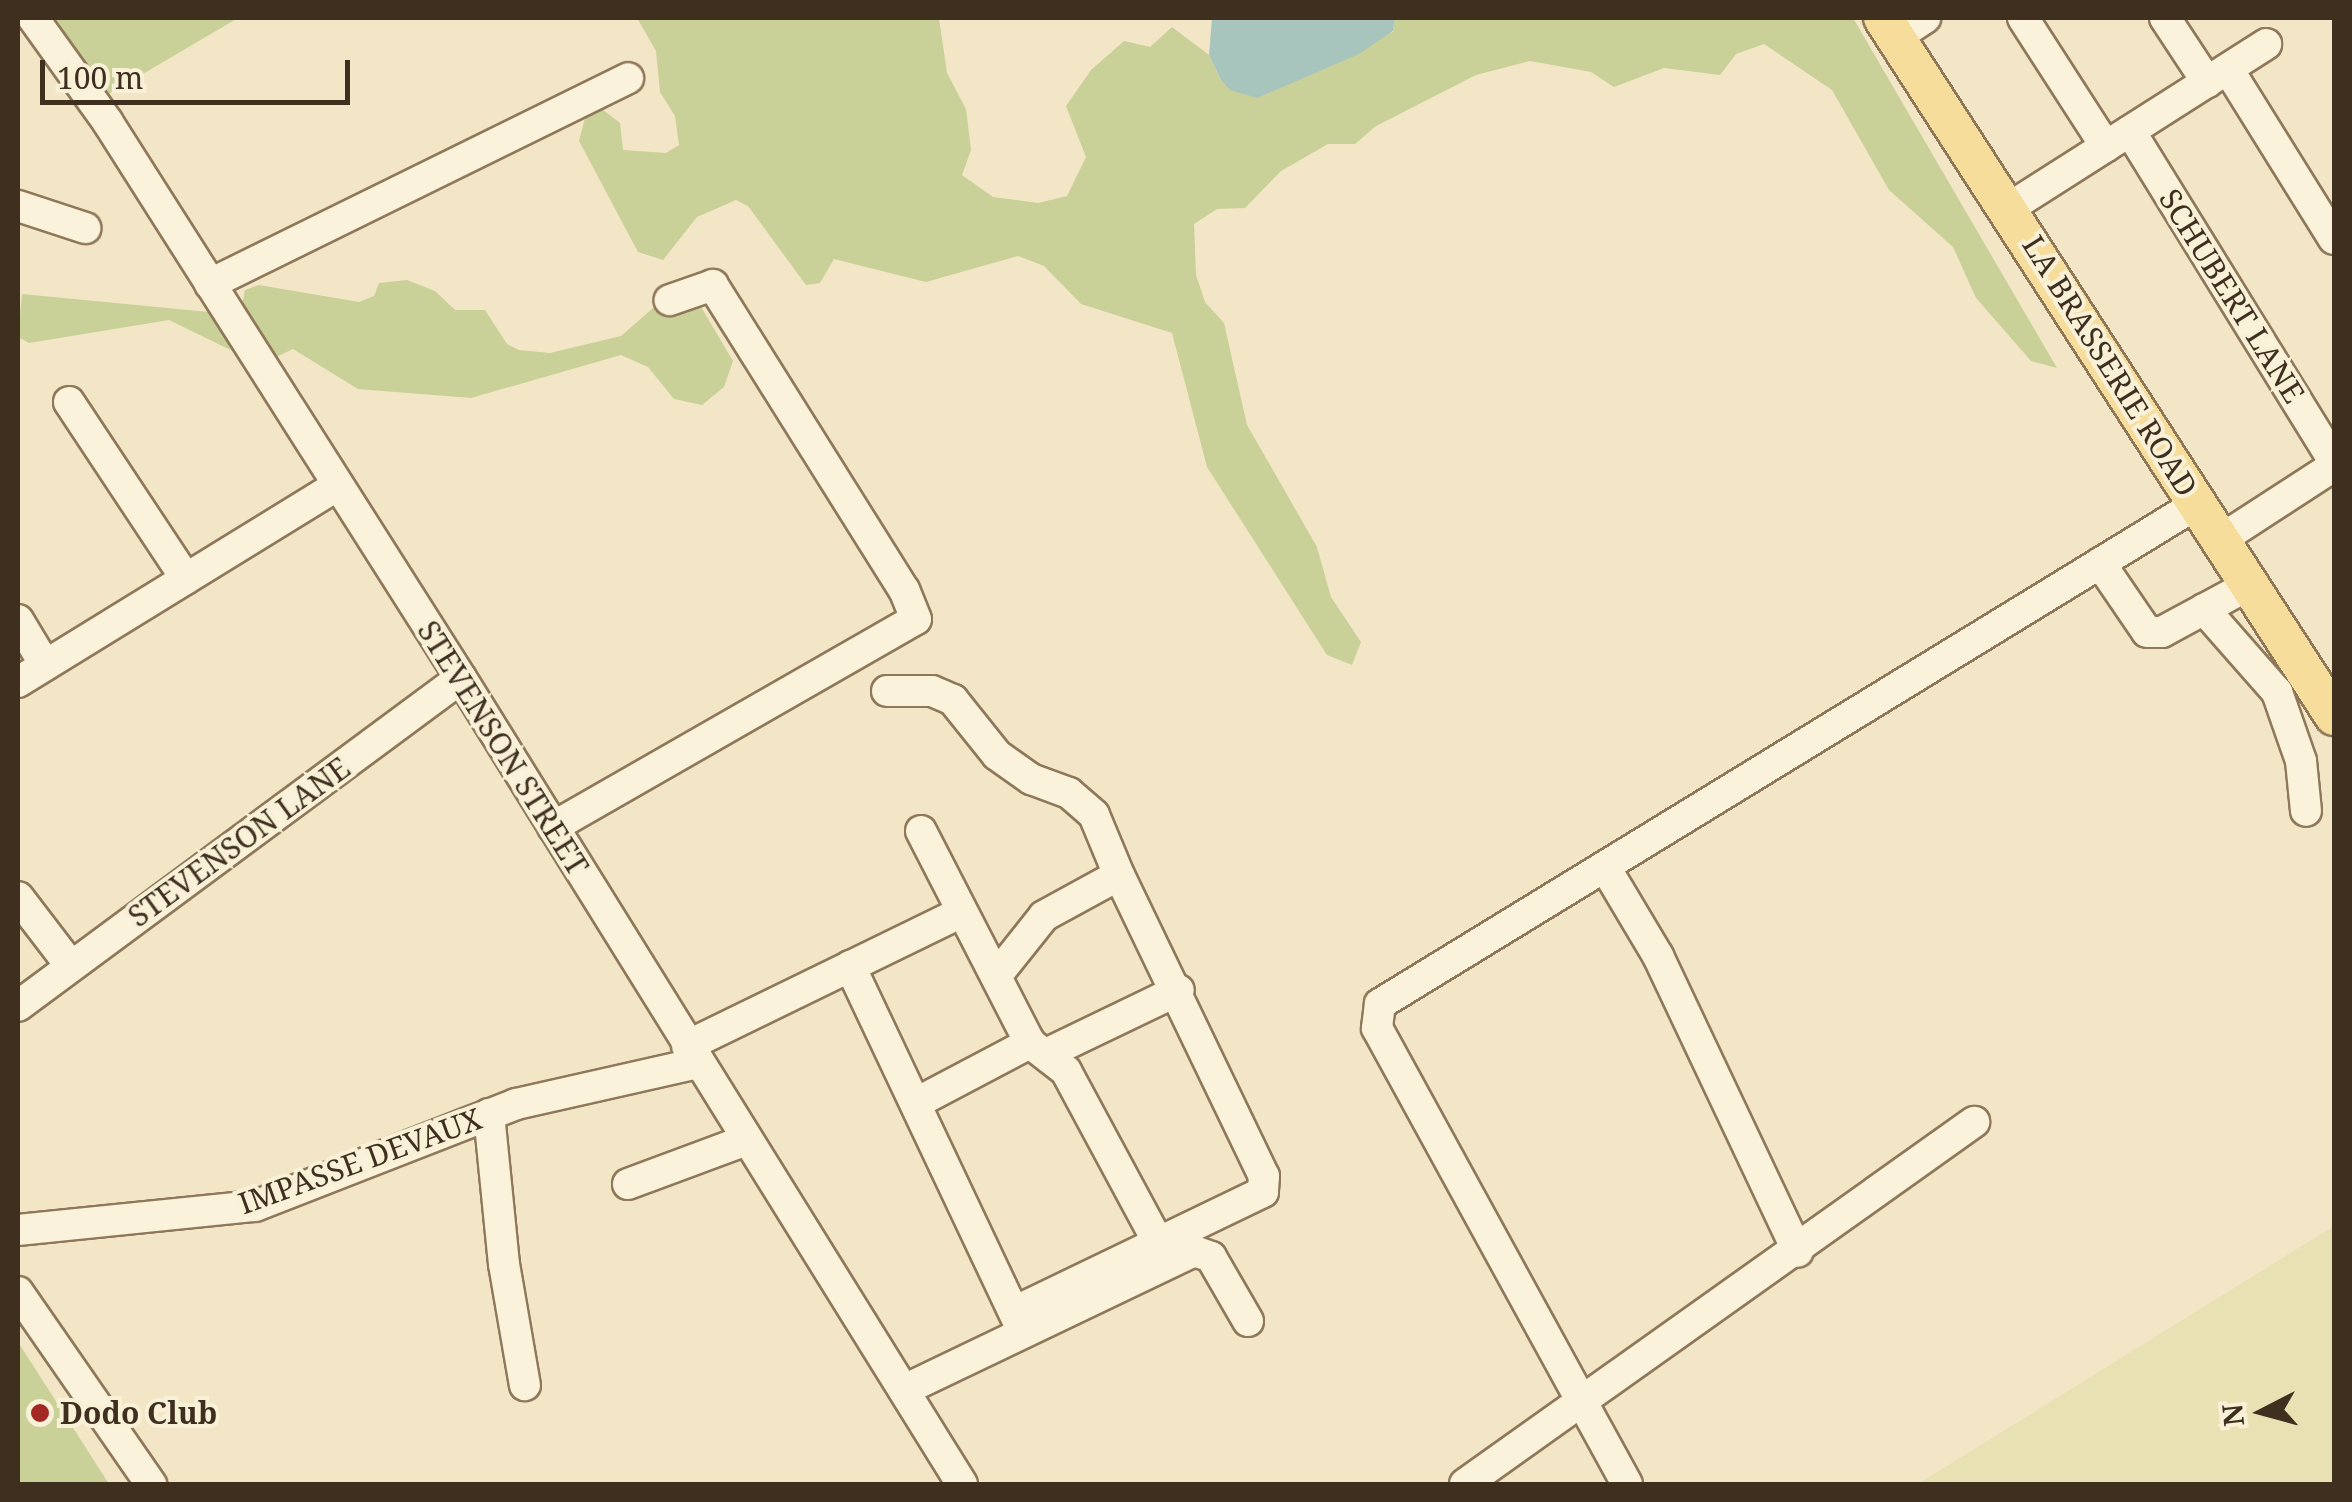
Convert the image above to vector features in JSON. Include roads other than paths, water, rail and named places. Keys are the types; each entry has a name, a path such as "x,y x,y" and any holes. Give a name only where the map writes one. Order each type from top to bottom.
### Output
{"main road":[{"name":"LA BRASSERIE ROAD","path":"1902,24 2010,208 2334,716"}],"street":[{"name":"STEVENSON STREET","path":"34,18 210,284 461,678 962,1484"},
{"name":"SCHUBERT LANE","path":"2023,18 2118,139 2334,464"},
{"path":"2165,18 2218,75 2334,239"},
{"path":"2010,208 2266,44"},
{"path":"210,284 628,78"},
{"path":"18,206 85,228"},
{"path":"553,828 916,619 904,590 713,285 704,283 670,300"},
{"path":"69,402 186,578"},
{"path":"2220,540 2334,464"},
{"path":"18,682 336,486"},
{"path":"1628,1484 1578,1405 1377,1028 1380,1004 2197,504"},
{"path":"2100,563 2146,632 2162,632 2249,585"},
{"path":"2204,609 2277,692 2301,761 2306,811"},
{"path":"18,620 45,665"},
{"name":"STEVENSON LANE","path":"18,1006 461,678"},
{"path":"887,691 932,691 953,700 996,755 1030,779 1069,793 1094,815 1264,1176 1263,1192 1018,1322 904,1390"},
{"path":"921,831 960,913 1039,1048 1066,1072 1160,1244"},
{"path":"1605,867 1658,956 1798,1252"},
{"path":"997,975 1044,916 1119,875"},
{"path":"18,897 71,966"},
{"name":"IMPASSE DEVAUX","path":"18,1230 255,1206 490,1114 693,1054 850,966 960,913"},
{"path":"850,966 918,1102 1018,1322"},
{"path":"918,1102 1179,990"},
{"path":"490,1114 504,1264 525,1385"},
{"path":"1465,1484 1798,1252 1974,1122"},
{"path":"628,1184 746,1140"},
{"path":"1018,1322 1194,1252 1210,1256 1248,1321"},
{"path":"18,1292 151,1484"}],"water":[{"path":"1212,18 1395,18 1393,31 1359,54 1257,98 1230,90 1221,80 1209,55"}],"place":[{"name":"Dodo Club","path":"40,1413"}]}
